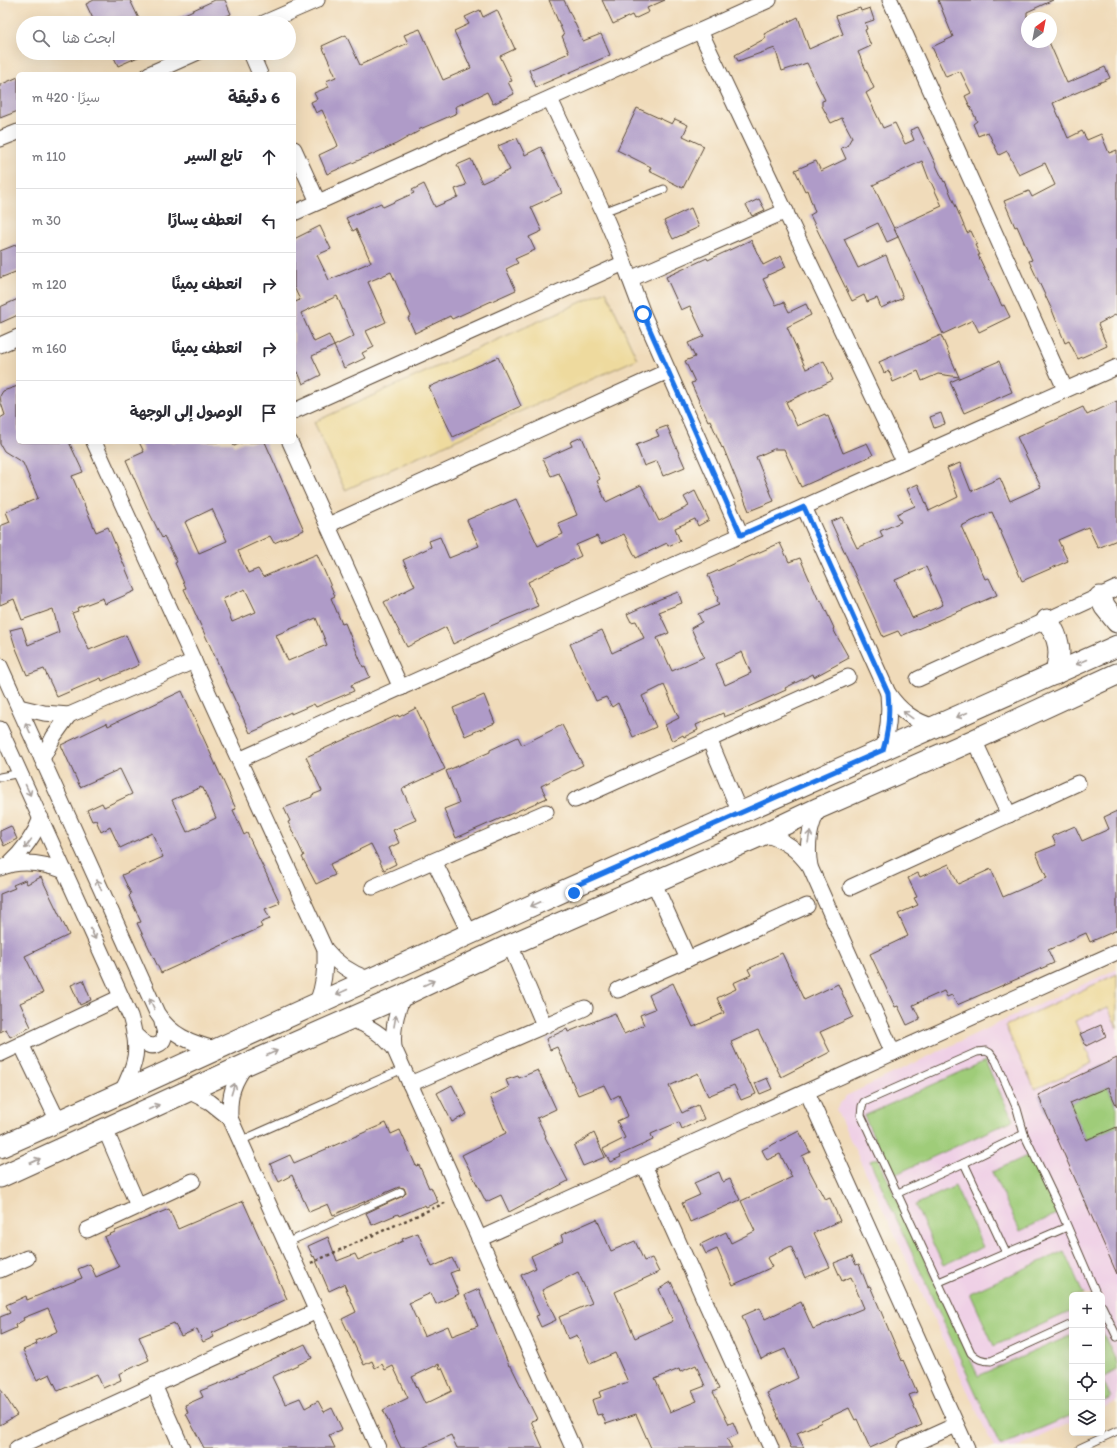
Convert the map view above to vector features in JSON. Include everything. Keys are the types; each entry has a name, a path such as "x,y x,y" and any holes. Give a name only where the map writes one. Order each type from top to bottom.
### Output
{"main road":[{"path":"1108,593 1105,607 1117,622"},
{"path":"1047,620 1056,635 1060,652 1055,674"},
{"path":"0,1147 568,889 1117,646"},
{"path":"0,1177 247,1064 404,995 510,945 764,834 1117,674"},
{"path":"510,945 523,931 574,905 576,902 576,895 568,889"},
{"path":"0,1160 39,1142 48,1134 58,1121"}],"street":[{"path":"280,16 316,0"},
{"path":"296,212 700,31 754,3 769,0"},
{"path":"890,0 1065,390"},
{"path":"700,31 904,462"},
{"path":"153,72 180,60"},
{"path":"254,60 259,72"},
{"path":"550,99 603,212 643,314 741,535"},
{"path":"0,140 16,133"},
{"path":"296,153 318,202"},
{"path":"630,279 786,211"},
{"path":"296,410 624,263"},
{"path":"0,345 16,338"},
{"path":"239,760 1117,367"},
{"path":"328,525 668,371"},
{"path":"95,444 325,949 340,965 368,980"},
{"path":"291,444 401,688"},
{"path":"804,507 888,693 900,709 910,718 922,724 935,727"},
{"path":"918,679 1108,593"},
{"path":"19,707 44,713 69,715 194,661"},
{"path":"0,666 153,1006 162,1022 165,1037 158,1046 152,1046 146,1044 134,1034"},
{"path":"575,800 848,677"},
{"path":"883,750 889,725 890,712 888,693"},
{"path":"42,759 54,736 69,715"},
{"path":"0,729 130,1016 136,1053 133,1067 121,1093"},
{"path":"709,739 740,813"},
{"path":"974,740 1009,815"},
{"path":"851,886 1078,783"},
{"path":"810,867 808,855 809,836 819,808"},
{"path":"373,887 546,812"},
{"path":"4,867 24,848 37,829 41,818"},
{"path":"764,834 778,838 791,846 802,855 810,867 894,1053"},
{"path":"434,860 470,934"},
{"path":"4,867 22,863 37,863 65,871"},
{"path":"654,883 688,959"},
{"path":"618,990 807,906"},
{"path":"510,945 544,1025"},
{"path":"317,1003 322,991 325,977 325,949"},
{"path":"479,1239 1117,952"},
{"path":"394,1048 393,1037 396,1015 404,995"},
{"path":"0,1054 121,997"},
{"path":"410,1084 585,1008"},
{"path":"350,1019 370,1027 387,1040 394,1048 573,1448"},
{"path":"162,1022 180,1037 195,1044 215,1050"},
{"path":"21,1044 58,1121"},
{"path":"247,1064 238,1076 232,1089 230,1118 378,1448"},
{"path":"188,1091 210,1102 230,1118"},
{"path":"807,1092 967,1448"},
{"path":"105,1129 138,1206"},
{"path":"644,1165 771,1448"},
{"path":"87,1230 193,1181"},
{"path":"0,1270 26,1258"},
{"path":"16,1448 317,1311"},
{"path":"154,1385 182,1448"},
{"path":"905,1448 956,1425"}],"lane":[{"path":"603,212 664,189"},
{"path":"0,777 21,773"},
{"path":"1069,1325 998,1359 984,1361 976,1358 968,1347 898,1192 861,1115 862,1106 868,1100 977,1052 986,1051 990,1053 996,1061 1017,1109 1024,1134 1059,1207 1066,1227 1096,1292"},
{"path":"240,1141 403,1069"},
{"path":"898,1192 964,1163 1024,1134"},
{"path":"964,1163 1006,1253"},
{"path":"286,1243 401,1192"},
{"path":"939,1282 1066,1227"},
{"path":"1105,1312 1117,1338"},
{"path":"1080,1448 1117,1431"}],"path":[{"path":"298,1269 460,1196"}],"shaded area":[{"path":"1117,969 1117,1363 1105,1337 1105,1292 1069,1292 1069,1336 978,1376 878,1158 1000,1446 1069,1416 1069,1423 1015,1448 994,1448 836,1109 846,1096 998,1023"},
{"path":"1117,1370 1117,1402 1105,1407 1105,1401 1111,1398 1105,1385 1105,1376"}],"green space":[{"path":"985,1061 1013,1120 892,1176 864,1116"},
{"path":"1108,1087 1117,1107 1117,1127 1086,1140 1070,1103"},
{"path":"1031,1154 1059,1213 1020,1231 992,1172"},
{"path":"878,1158 978,1376 1069,1336 1069,1416 1000,1446 870,1161"},
{"path":"955,1186 983,1247 943,1265 915,1205"},
{"path":"1064,1251 1083,1292 1069,1292 1069,1312 994,1346 970,1293"},
{"path":"1105,1337 1117,1363 1117,1370 1105,1376"},
{"path":"1105,1385 1111,1398 1105,1401"}],"sand":[{"path":"606,291 637,359 345,490 314,422"},
{"path":"1117,974 1117,1028 1108,1007 1075,1021 1092,1063 1035,1089 1005,1026"}],"building":[{"path":"94,0 130,0 138,16 92,16 86,4"},
{"path":"215,0 225,0 231,14 227,16 180,16"},
{"path":"549,0 564,0 583,41 601,34 610,55 536,87 529,70 569,53 562,36 564,35"},
{"path":"602,0 665,0 647,8 649,12 634,19 632,15 613,24"},
{"path":"938,0 1053,0 1027,12 1021,12 1021,48 1052,48 1067,83 1105,67 1110,78 1053,103 1068,138 1082,131 1087,140 1101,134 1109,153 1117,150 1117,314 1098,324 1107,346 1078,359 1069,341 1065,343 1052,310 1029,261 1032,260 1017,226 1015,227 1004,201 1029,191 1032,197 1055,185 1045,163 1019,175 1007,151 999,155 988,132 978,136 973,124 977,121 965,96 971,93 960,71 946,77 932,47 953,37"},
{"path":"860,8 861,11 870,8 874,20 865,23 867,29 865,30 871,46 858,52 874,88 866,93 883,128 895,123 905,144 914,140 910,130 918,127 944,182 945,181 967,233 971,231 977,244 975,245 980,255 978,255 1002,306 1004,305 1010,317 979,332 973,320 943,334 894,228 942,206 930,182 922,161 873,185 898,237 887,242 878,223 844,239 858,268 886,255 903,298 881,308 877,298 867,302 864,295 852,301 810,215 815,212 807,190 805,191 795,170 816,161 821,171 846,159 841,148 847,146 852,137 842,118 831,123 822,106 822,101 825,100 807,63 782,71 775,48 738,61 735,55 766,38 764,34 798,17 809,49 843,34 836,16"},
{"path":"480,10 483,17 497,10 515,49 500,56 512,81 508,82 514,94 493,104 487,92 455,107 457,113 418,130 419,131 396,144 327,174 319,155 338,146 322,110 316,113 311,102 317,99 314,93 329,87 326,81 336,77 322,46 346,35 360,65 408,43 404,35 420,29 443,80 471,68 454,31 469,24 465,17"},
{"path":"115,60 131,60 118,66"},
{"path":"16,78 16,112 0,118 0,85"},
{"path":"637,108 672,124 675,119 688,125 683,136 704,146 683,188 649,171 651,167 617,150"},
{"path":"517,138 525,155 541,147 562,193 531,207 542,231 529,237 535,250 515,259 518,263 506,269 516,290 452,319 450,316 415,333 408,318 411,316 391,272 368,282 386,322 366,331 374,347 362,353 365,358 344,368 334,346 312,356 321,375 303,384 298,372 296,373 296,302 300,300 296,291 296,238 320,226 331,249 317,255 329,280 371,262 356,229 353,231 346,218 381,203 383,207 414,193 412,190 424,184 435,207 458,197 455,189 466,185 457,165 471,159 482,183 510,170 498,146","holes":["337,296 354,336 334,346 329,335 314,342 301,313"]},
{"path":"759,199 765,210 752,216 746,205"},
{"path":"691,208 699,227 673,239 664,221"},
{"path":"751,240 763,265 781,256 786,267 768,275 768,277 763,279 776,305 784,302 789,312 806,304 811,315 787,327 806,369 824,361 833,380 786,402 797,426 825,414 826,417 828,416 843,453 867,443 873,455 801,487 784,449 774,449 756,457 774,501 749,511 723,447 722,448 710,420 708,421 691,383 695,382 685,361 695,357 688,343 704,336 690,306 681,310 666,277"},
{"path":"16,245 16,272 0,278 0,251"},
{"path":"16,300 16,316 0,323 0,307"},
{"path":"941,335 959,377 938,374 922,381 918,371 893,382 889,371 884,373 879,362"},
{"path":"498,357 521,406 453,437 429,387"},
{"path":"999,361 1012,392 964,413 950,382"},
{"path":"16,387 16,444 70,444 83,472 72,476 96,532 108,527 135,591 105,604 103,598 77,608 78,611 72,613 89,650 126,635 139,665 102,681 101,678 57,697 44,669 27,675 10,630 22,627 28,645 59,632 53,609 22,620 14,599 0,605 0,526 10,522 6,512 38,498 23,463 4,451 0,444 0,418 5,415 0,396 3,391"},
{"path":"1117,401 1117,540 1098,548 1088,527 1058,540 1068,561 1022,581 992,512 961,526 985,579 989,578 997,595 901,636 898,631 883,637 831,522 842,517 857,548 883,537 880,531 901,522 897,514 915,506 907,489 918,484 929,511 958,497 947,468 960,463 971,491 1000,478 1010,501 1041,487 1017,437 1083,407 1087,415","holes":["926,567 943,605 912,618 895,580"]},
{"path":"941,413 945,424 934,428 930,417"},
{"path":"667,426 685,467 663,476 657,461 644,466 636,445 659,436 656,430"},
{"path":"582,437 600,479 597,481 606,502 641,485 659,521 689,506 684,497 695,491 709,520 698,526 695,519 675,528 680,541 668,546 667,543 636,558 624,534 601,544 597,536 576,545 581,556 528,582 538,606 453,644 446,627 407,647 384,602 415,586 403,560 431,547 429,541 440,537 449,558 479,546 467,520 516,499 538,546 563,534 558,523 577,515 559,473 551,476 543,459 572,446 570,442"},
{"path":"140,444 233,444 234,446 238,444 266,444 304,530 274,543 270,536 238,551 248,573 258,569 263,577 317,554 335,596 331,598 342,624 345,623 363,667 365,666 370,677 351,685 354,691 316,707 314,704 291,714 291,712 250,733 184,589 186,588 175,563 177,562 164,536 162,538 149,512 126,460 144,452","holes":["212,509 227,541 199,553 185,522","245,589 256,612 232,622 223,599","316,618 327,645 288,661 276,635"]},
{"path":"780,543 789,562 800,558 819,601 821,600 834,628 833,629 849,658 814,677 813,674 785,688 786,690 737,712 724,717 723,713 696,725 698,730 684,737 683,735 672,741 665,725 679,718 664,685 642,696 656,727 633,737 618,703 612,707 606,697 596,701 570,644 602,630 612,653 644,638 636,621 631,622 627,614 678,592 682,603 659,612 669,633 657,638 672,671 704,657 691,628 702,622 698,614 719,605 708,575","holes":["742,652 751,673 725,685 716,664"]},
{"path":"182,691 236,809 233,810 244,835 247,833 280,903 265,909 270,919 260,923 262,927 161,973 137,923 141,922 129,896 131,894 122,875 163,857 152,833 120,848 110,827 101,832 96,820 92,821 87,810 102,803 104,807 132,794 120,769 80,787 61,745 107,723 108,726","holes":["203,788 216,818 187,832 172,800"]},
{"path":"484,695 495,723 465,736 453,708"},
{"path":"416,708 445,769 402,789 416,820 393,830 399,843 389,848 396,864 384,870 371,844 330,864 335,875 316,884 302,857 304,856 288,822 290,821 284,808 312,797 312,795 322,791 306,757 398,715 399,717"},
{"path":"562,725 583,765 541,786 547,798 456,838 444,809 459,803 446,771 490,752 490,750 518,737 522,745"},
{"path":"1117,811 1117,930 1090,942 1086,933 1048,950 1054,963 957,1005 952,995 947,997 944,991 913,1005 920,1019 907,1025 898,1006 895,1007 870,954 908,936 898,914 918,905 914,898 917,897 908,878 918,873 920,877 949,864 958,884 991,869 1003,897 1047,878 1036,853 1056,845 1052,836 1075,826 1082,841 1109,829 1104,817"},
{"path":"11,826 17,839 4,846 0,837 0,831"},
{"path":"41,877 69,935 25,956 43,993 20,1003 31,1027 10,1037 6,1029 0,1032 0,894 15,888 13,885 25,880 27,884"},
{"path":"782,953 804,1000 838,984 853,1017 820,1032 830,1052 781,1077 758,1030 731,1042 756,1094 741,1100 734,1085 708,1096 698,1073 669,1086 682,1113 698,1105 704,1119 682,1129 679,1122 651,1134 653,1140 620,1155 621,1157 610,1162 603,1149 625,1138 617,1121 628,1116 619,1095 611,1099 604,1085 578,1095 557,1047 550,1050 546,1039 567,1029 568,1032 615,1013 624,1034 644,1025 640,1015 655,1009 649,995 673,983 693,1027 724,1013 717,998 736,989 733,983 751,975 748,969"},
{"path":"83,980 91,1000 80,1005 71,985"},
{"path":"1101,1025 1106,1036 1086,1046 1080,1034"},
{"path":"1117,1058 1117,1107 1108,1087 1070,1103 1086,1140 1117,1127 1117,1274 1038,1095"},
{"path":"538,1070 556,1109 537,1118 546,1136 545,1137 568,1181 509,1212 501,1195 486,1202 462,1155 506,1133 490,1096 509,1087 506,1080 518,1076 519,1078"},
{"path":"767,1078 772,1089 760,1094 755,1083"},
{"path":"452,1085 467,1114 452,1122 437,1093"},
{"path":"386,1123 391,1134 400,1130 416,1166 419,1165 429,1188 431,1187 438,1202 426,1207 425,1205 399,1216 398,1214 372,1225 366,1213 403,1196 406,1193 404,1188 399,1187 333,1215 328,1204 309,1212 292,1175 279,1182 270,1164 290,1155 294,1163"},
{"path":"799,1131 810,1152 802,1156 825,1200 830,1198 840,1221 814,1233 830,1267 805,1278 791,1246 767,1258 772,1267 733,1285 717,1249 706,1254 701,1244 726,1232 731,1243 755,1231 741,1201 792,1177 780,1154 767,1160 762,1150"},
{"path":"594,1133 605,1157 583,1166 574,1146"},
{"path":"719,1172 723,1182 730,1179 740,1200 690,1222 682,1203 700,1195 694,1183"},
{"path":"243,1201 287,1299 212,1333 214,1337 203,1342 197,1329 181,1336 174,1323 139,1337 149,1360 119,1374 121,1380 103,1388 97,1374 58,1391 50,1374 37,1380 23,1350 37,1344 36,1341 58,1331 48,1308 23,1318 24,1320 15,1325 16,1328 0,1335 0,1317 10,1313 6,1305 26,1296 27,1300 82,1278 78,1269 90,1264 96,1277 119,1267 104,1237 169,1209 178,1229"},
{"path":"597,1219 611,1251 635,1241 644,1261 652,1258 659,1272 615,1292 635,1338 673,1321 659,1289 671,1282 719,1389 713,1392 729,1424 733,1422 738,1434 727,1439 732,1448 651,1448 636,1414 606,1424 602,1414 597,1415 592,1400 601,1397 599,1392 628,1382 615,1353 590,1364 577,1335 568,1339 559,1317 592,1303 578,1272 542,1290 556,1320 541,1327 536,1316 539,1315 521,1275 536,1268 531,1256 563,1241 561,1235","holes":["696,1365 705,1386 692,1391 697,1401 670,1412 655,1379 679,1369 680,1372"]},
{"path":"418,1233 432,1267 452,1258 458,1270 450,1273 459,1294 436,1304 431,1293 409,1303 424,1336 448,1326 452,1336 478,1326 465,1295 479,1289 509,1366 511,1366 537,1419 531,1421 543,1448 457,1448 451,1435 422,1448 401,1448 383,1410 408,1398 393,1366 385,1370 382,1364 375,1368 372,1361 364,1365 342,1319 356,1312 344,1284 329,1291 314,1256 313,1257 308,1246 328,1237 337,1261 355,1254 358,1260 403,1241 402,1239","holes":["439,1364 440,1369 442,1368 452,1391 425,1404 412,1377"]},
{"path":"852,1256 856,1265 859,1264 868,1287 870,1286 917,1392 909,1395 922,1425 870,1448 857,1419 855,1420 849,1408 797,1433 804,1448 791,1448 778,1415 767,1393 798,1378 785,1349 761,1359 742,1316 760,1308 765,1319 801,1302 813,1329 864,1308 851,1277 842,1281 834,1263"},
{"path":"305,1344 312,1358 272,1377 285,1404 300,1398 305,1408 318,1401 324,1412 332,1408 342,1429 329,1435 335,1448 204,1448 186,1414 188,1413 185,1405 203,1397 200,1391"},
{"path":"0,1388 17,1415 0,1425"}],"route":[{"path":"574,893 568,889 883,750 889,725 890,712 888,693 804,507 741,535 643,314"}]}
